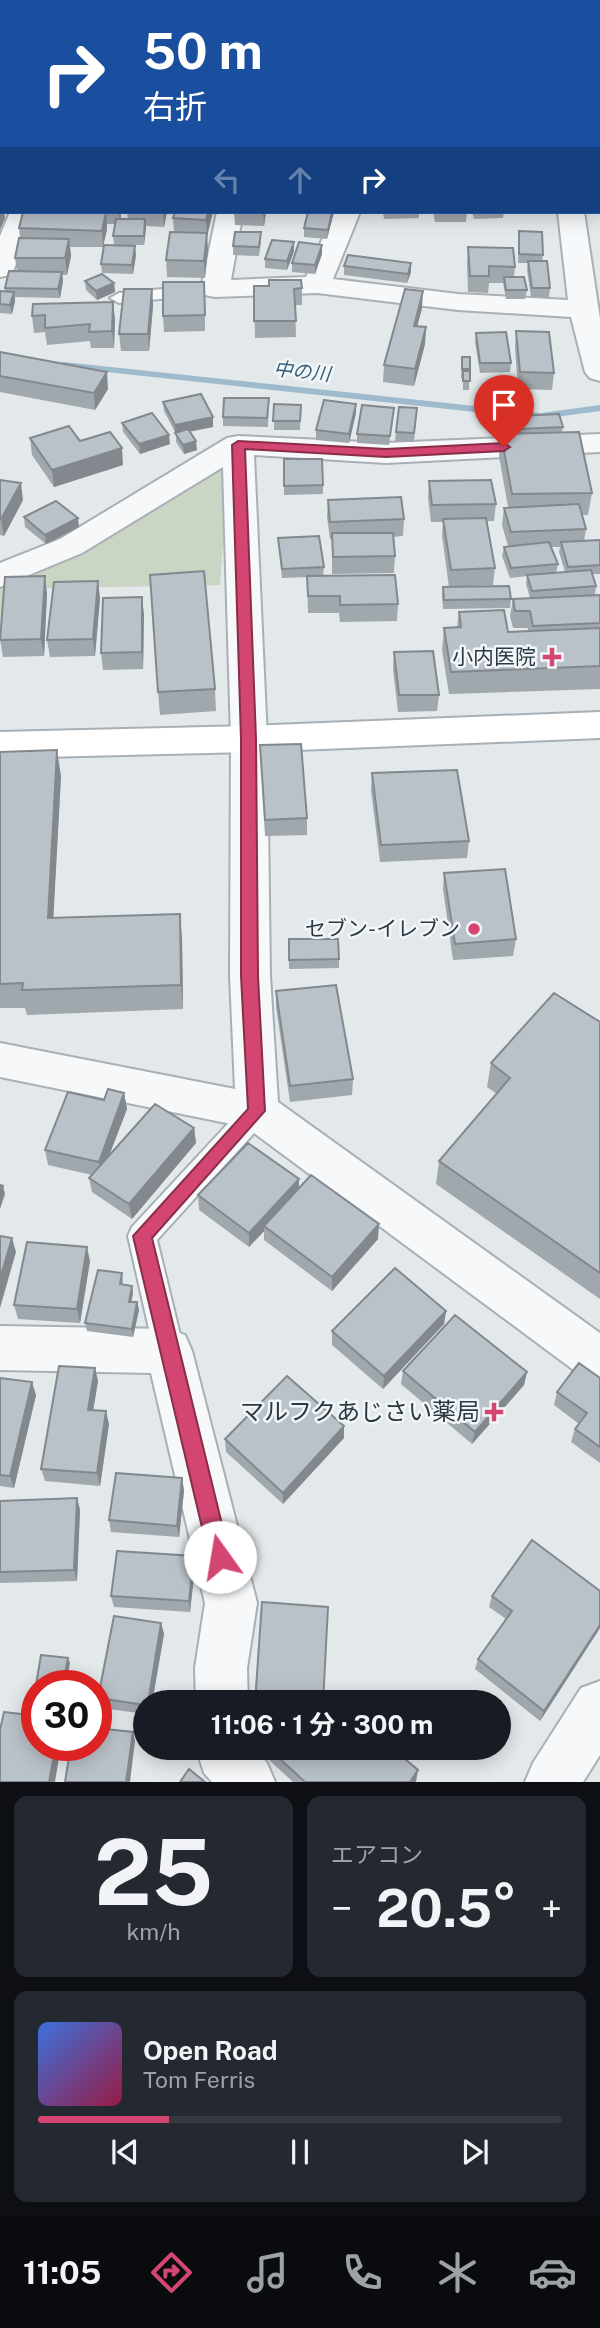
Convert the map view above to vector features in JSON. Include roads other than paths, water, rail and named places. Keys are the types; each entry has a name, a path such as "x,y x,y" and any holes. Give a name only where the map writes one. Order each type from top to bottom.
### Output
{"street":[{"path":"0,270 22,214"},
{"path":"230,214 215,289 317,285 458,302 583,309"},
{"path":"317,285 346,214"},
{"path":"570,214 583,309 600,372"},
{"path":"0,576 71,546 238,445 386,453 600,443"},
{"path":"238,445 249,739 250,976 257,1111"},
{"path":"0,745 249,739 600,725"},
{"path":"0,1060 257,1111 600,1361"},
{"path":"0,1348 169,1351 230,1604 221,1668 222,1690"},
{"path":"552,1782 600,1707"},
{"path":"228,1760 248,1782"}],"lane":[{"path":"119,298 215,289"},
{"path":"169,1351 142,1236 257,1111"}],"waterway":[{"name":"中の川","path":"64,365 541,416 600,408"}],"place":[{"name":"小内医院","path":"552,657"},
{"name":"セブン-イレブン","path":"474,929"},
{"name":"マルフクあじさい薬局","path":"494,1412"}]}
